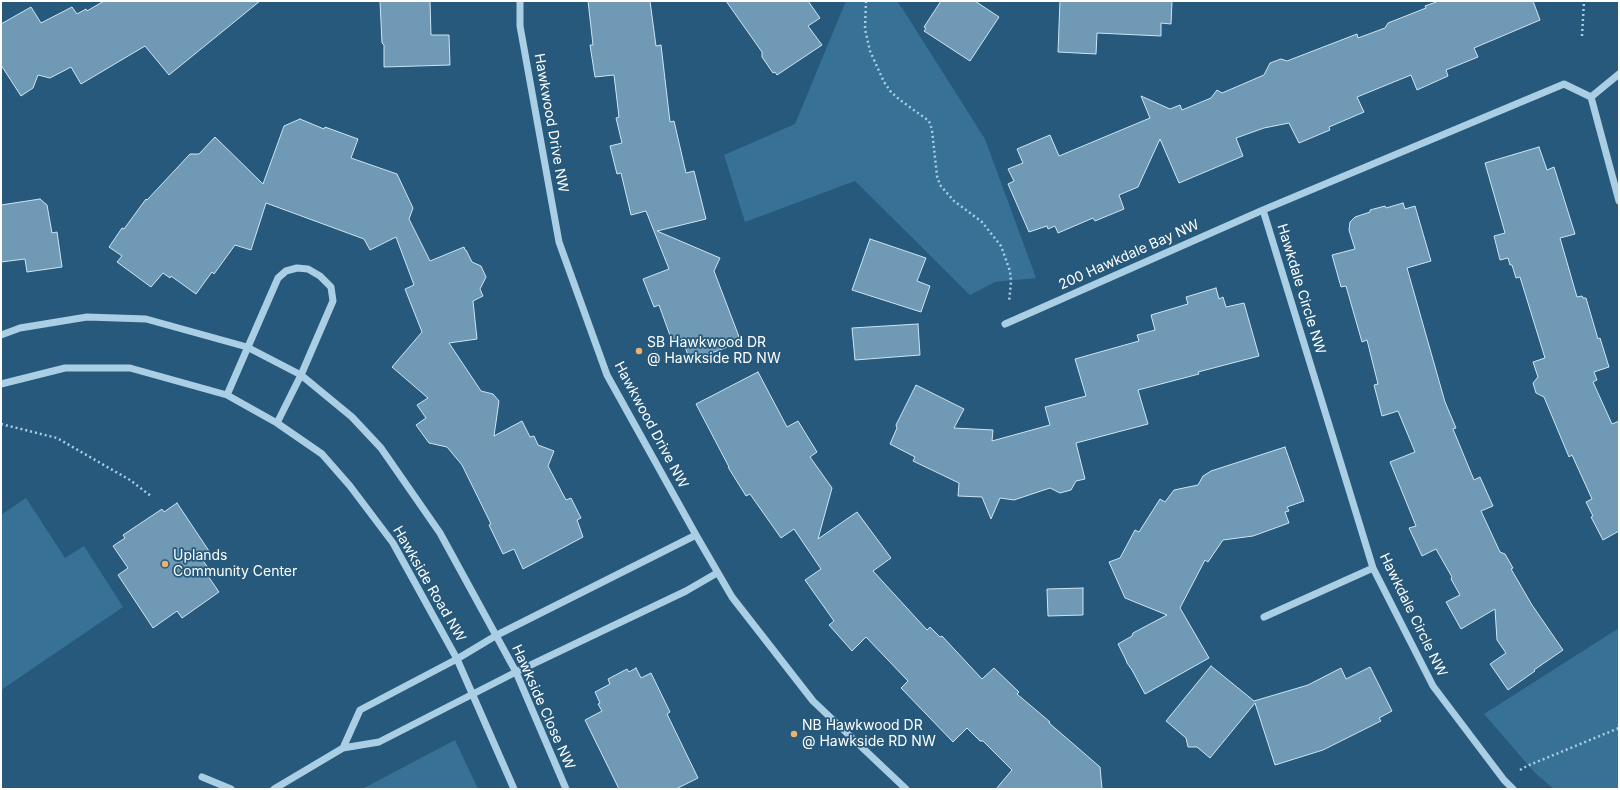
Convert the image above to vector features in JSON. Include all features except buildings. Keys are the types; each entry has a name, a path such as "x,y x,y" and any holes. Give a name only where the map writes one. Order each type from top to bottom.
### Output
{"street":[{"name":"Hawkwood Drive NW","path":"520,1 520,26 559,242 607,375 732,597 813,701 906,789"},
{"path":"1619,74 1591,97 1619,201"},
{"name":"Hawkdale Circle NW","path":"1513,789 1504,780 1432,686 1373,568 1263,210 1564,84 1591,97"},
{"name":"200 Hawkdale Bay NW","path":"1005,324 1263,210"},
{"path":"226,396 278,278 286,271 297,268 308,269 320,276 331,287 333,301 301,375 277,423"},
{"path":"1,335 20,328 87,317 146,319 247,347 301,375 352,417 381,448 440,533 497,635"},
{"name":"Hawkside Road NW","path":"1,384 65,368 130,368 226,396 277,423 322,454 355,492 393,543 457,659 497,635 696,535"},
{"path":"1264,617 1373,568"},
{"path":"274,789 343,748 379,742 516,672 686,591 718,574"},
{"name":"Hawkside Close NW","path":"497,635 516,672 566,789"},
{"path":"343,748 360,710 457,659 514,789"},
{"path":"202,777 231,789"}],"path":[{"path":"866,1 865,29 870,51 884,82 891,92 928,121 932,130 936,176 940,185 954,201 982,222 1000,246 1006,257 1011,282 1005,324"},
{"path":"1582,36 1584,1"},
{"path":"1,424 57,438 130,480 150,496"},
{"path":"1504,780 1526,766 1619,728"}],"shaded area":[{"path":"846,1 897,1 902,8 985,139 1036,278 995,282 970,295 855,181 745,222 724,155 795,124"},
{"path":"26,498 65,558 84,546 123,607 1,690 1,515"},
{"path":"1619,628 1619,789 1554,789 1535,773 1484,714"},
{"path":"455,740 478,789 362,789"}],"place":[{"name":"SB Hawkwood DR @ Hawkside RD NW","path":"639,351"},
{"name":"Uplands Community Center","path":"165,564"},
{"name":"NB Hawkwood DR @ Hawkside RD NW","path":"794,734"}]}
